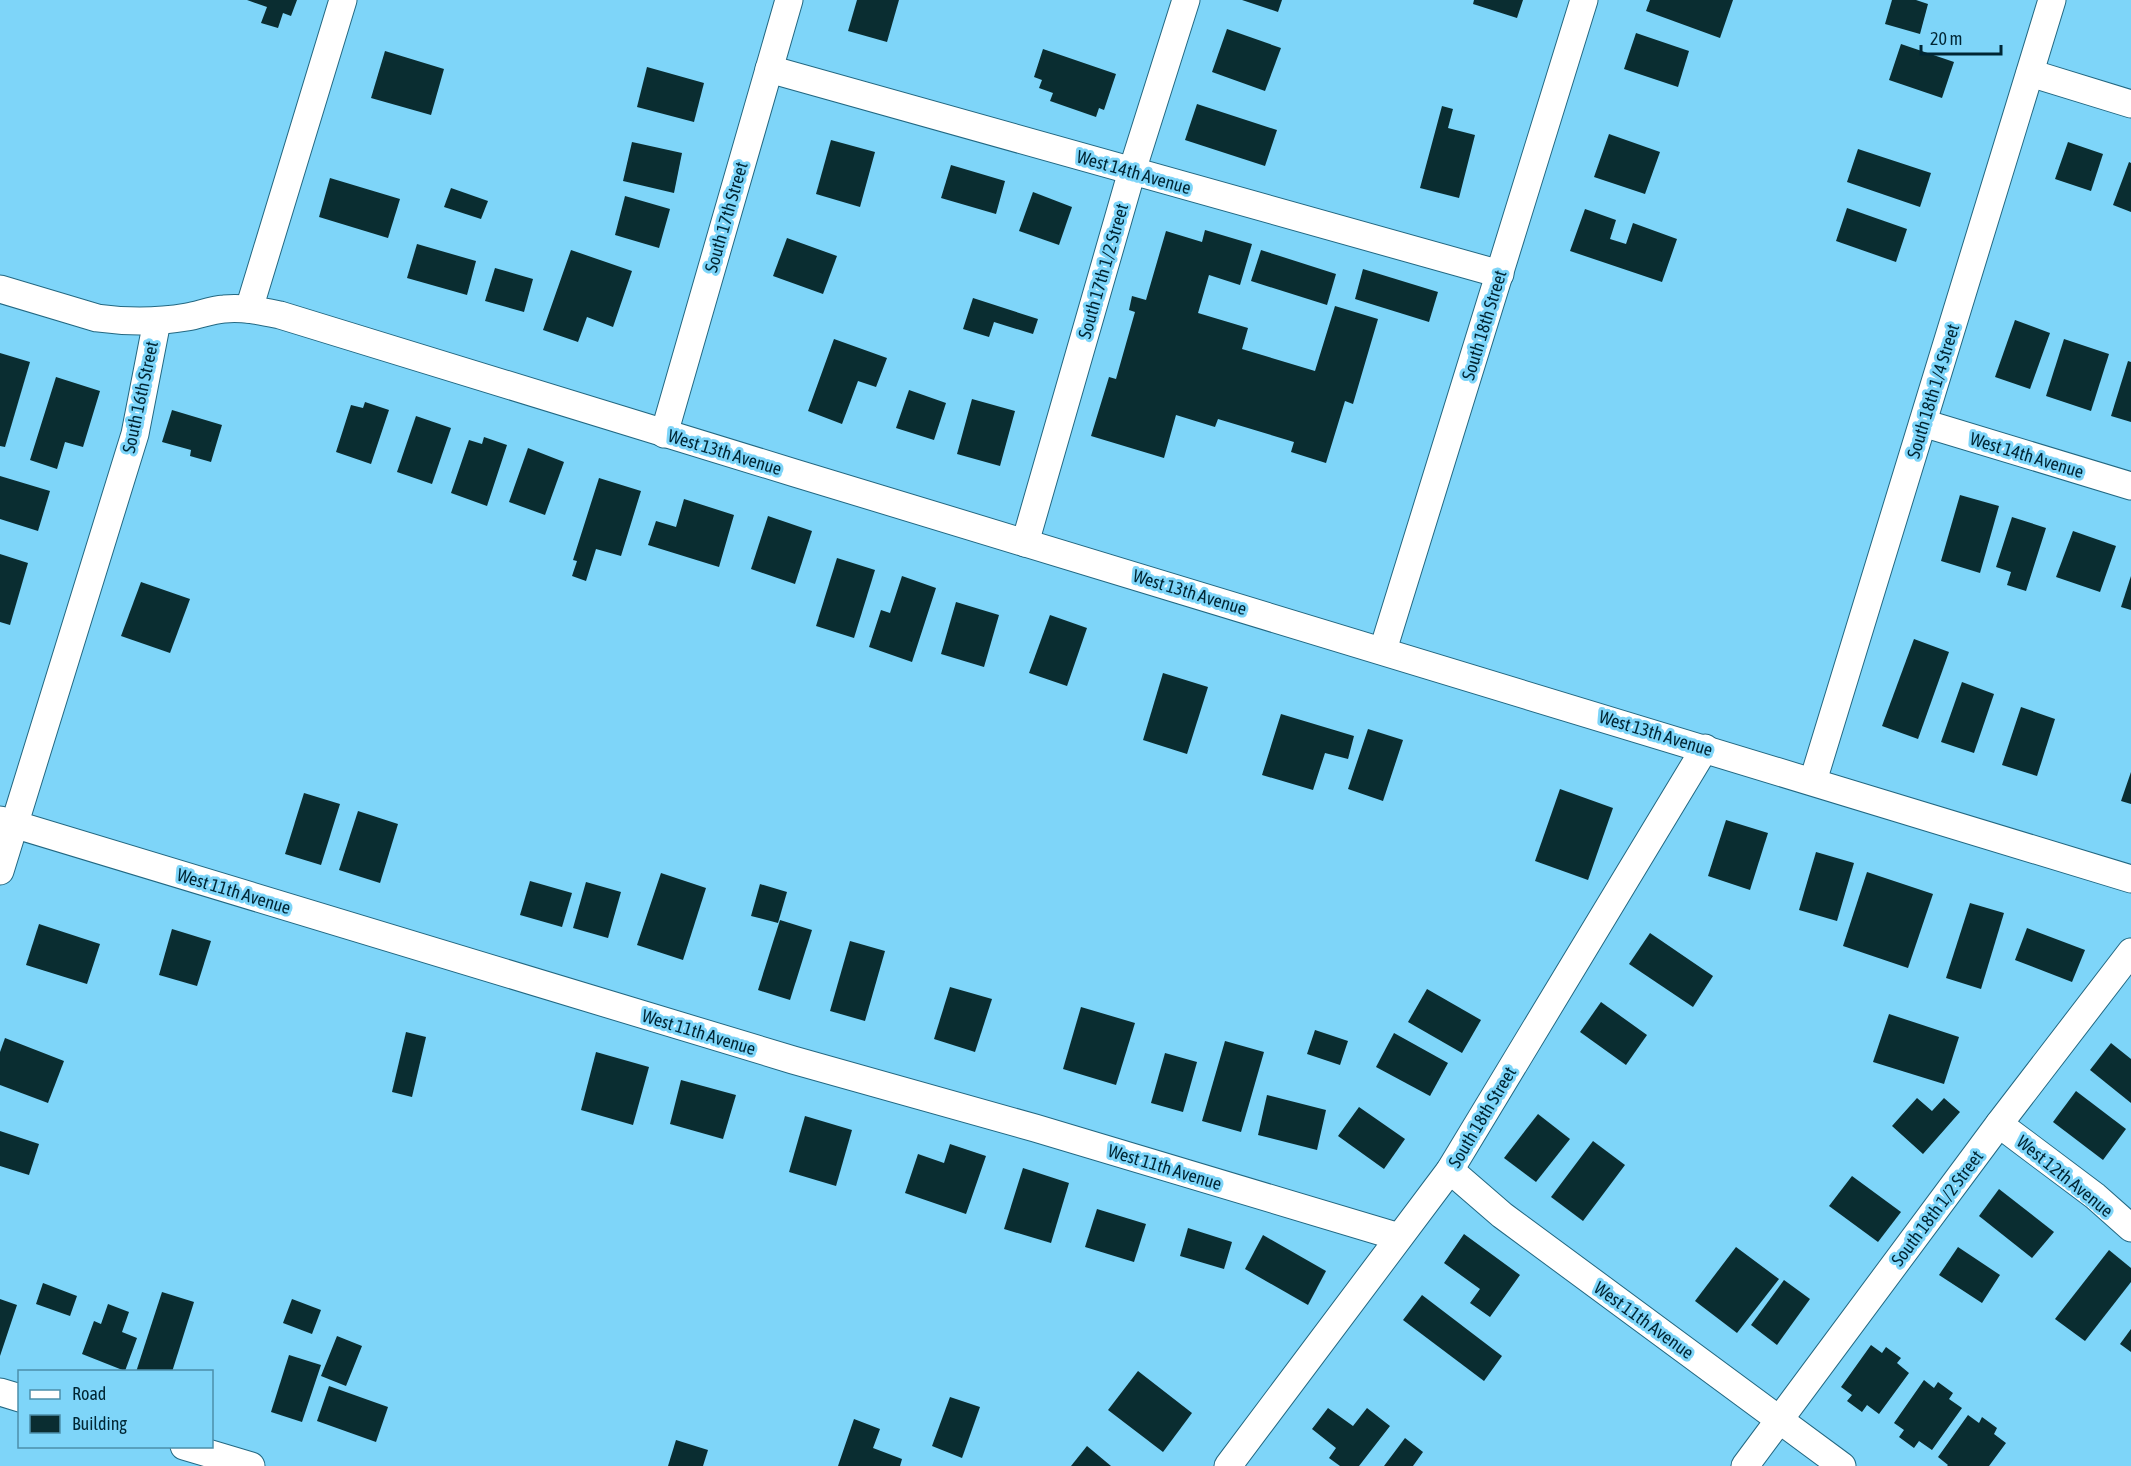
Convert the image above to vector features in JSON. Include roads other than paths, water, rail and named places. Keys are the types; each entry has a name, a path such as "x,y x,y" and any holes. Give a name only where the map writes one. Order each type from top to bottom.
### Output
{"street":[{"path":"249,309 343,0"},
{"name":"South 17th Street","path":"664,434 789,0"},
{"name":"South 17th 1/2 Street","path":"1024,543 1132,171 1186,0"},
{"name":"South 18th Street","path":"1383,650 1584,0"},
{"name":"South 18th 1/4 Street","path":"1813,781 2052,0"},
{"name":"West 14th Avenue","path":"769,69 1500,274"},
{"path":"2030,73 2131,104"},
{"path":"0,289 97,318 157,321"},
{"name":"South 16th Street","path":"0,871 7,822 135,434 157,321 186,318 222,309 249,309"},
{"name":"West 13th Avenue","path":"249,309 280,315 664,434 1383,650 2131,879"},
{"name":"West 14th Avenue","path":"1923,423 2131,486"},
{"name":"South 18th Street","path":"1237,1462 1450,1170 1705,748"},
{"name":"West 11th Avenue","path":"7,822 793,1060 1035,1128 1399,1237"},
{"name":"South 18th 1/2 Street","path":"1745,1466 1999,1124 2131,952"},
{"name":"West 12th Avenue","path":"1999,1124 2095,1196 2131,1228"},
{"name":"West 11th Avenue","path":"1450,1170 1502,1215 1842,1466"},
{"path":"0,1392 18,1397"},
{"path":"191,1448 251,1466"}]}
